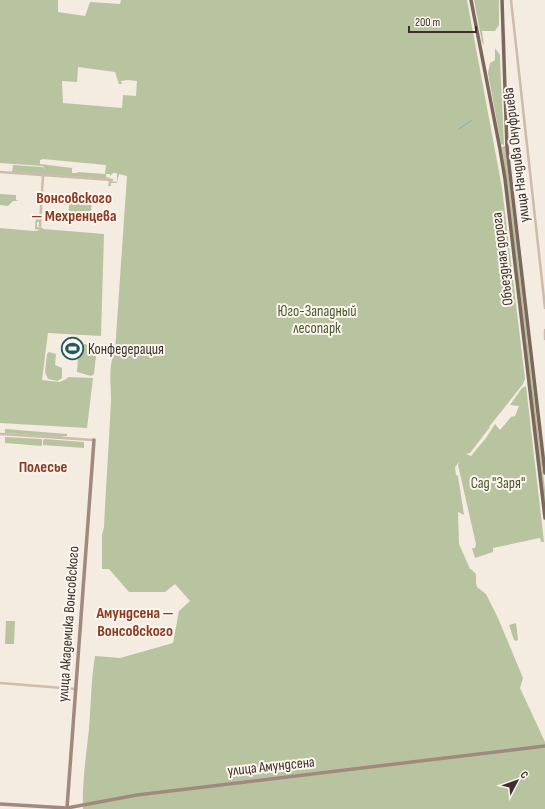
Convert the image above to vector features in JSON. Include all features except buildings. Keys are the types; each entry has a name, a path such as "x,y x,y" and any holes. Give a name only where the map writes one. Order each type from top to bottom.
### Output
{"main road":[{"name":"Объездная дорога","path":"471,0 500,149 545,518"},
{"name":"Объездная дорога","path":"502,0 507,148 545,473"},
{"name":"улица Академика Вонсовского","path":"67,809 94,440"},
{"name":"улица Амундсена","path":"0,804 67,809 80,808 151,793 545,746"}],"street":[{"name":"улица Начдива Онуфриева","path":"511,0 545,308"},
{"path":"0,172 112,180"},
{"path":"40,226 43,176"},
{"path":"545,330 545,339"},
{"path":"0,434 94,440"},
{"path":"0,683 75,689"}],"green space":[{"name":"Юго-Западный лесопарк","path":"0,0 58,0 58,12 85,16 90,2 120,4 121,0 467,0 502,188 525,379 523,384 470,453 466,454 471,456 495,424 500,430 511,417 515,416 519,406 510,405 522,388 526,386 544,542 541,542 540,538 493,548 493,552 475,558 472,548 475,548 476,544 458,465 460,461 455,467 456,475 458,476 464,515 458,512 459,544 470,569 476,574 477,587 486,594 498,618 523,678 520,688 545,742 545,809 83,809 84,779 95,656 120,658 173,643 179,611 190,601 175,584 165,592 129,592 109,569 102,569 102,535 104,527 111,400 111,363 115,351 127,176 119,174 117,183 111,183 111,186 108,186 109,181 117,182 117,173 113,173 110,176 110,174 106,174 106,177 110,178 109,179 12,172 13,165 43,167 46,171 43,166 0,163","holes":["78,67 115,72 119,84 122,84 121,81 137,81 136,96 123,95 122,108 63,103 62,81 77,82","43,159 106,165 105,174 72,173 72,168 40,164 40,160"]},
{"path":"474,0 499,0 499,25 495,31 482,31 484,45 482,42"},
{"path":"495,48 500,55 504,145 501,144 488,73 490,63 495,60"},
{"path":"505,146 545,490 545,510 502,147"},
{"path":"0,194 16,195 16,200 19,201 13,201 8,206 0,205"},
{"path":"58,198 91,200 90,219 59,218 58,211 69,212 69,205 58,204"},
{"path":"36,217 39,218 37,227 43,229 104,234 101,336 48,333 42,380 60,382 68,378 67,377 93,378 87,428 0,423 0,228 34,231 41,230 35,229"},
{"path":"85,344 97,347 94,374 91,376 77,372 78,355 81,354 82,345"},
{"path":"49,352 56,354 55,365 62,368 62,378 58,381 48,379 45,372 47,354"},
{"path":"5,429 67,434 67,436 60,437 5,433"},
{"path":"5,437 42,439 42,446 5,443"},
{"path":"44,439 84,442 84,448 43,445"},
{"path":"6,621 15,621 14,644 5,644"},
{"path":"516,623 518,640 516,641 514,640 509,625"}],"waterway":[{"path":"459,129 472,120"}],"place":[{"name":"Конфедерация","path":"73,349"}],"district":[{"name":"Вонсовского — Мехренцева","path":"74,206"},
{"name":"Полесье","path":"43,466"},
{"name":"Амундсена — Вонсовского","path":"135,621"}],"park label":[{"name":"Сад \"Заря\"","path":"498,483"}]}
